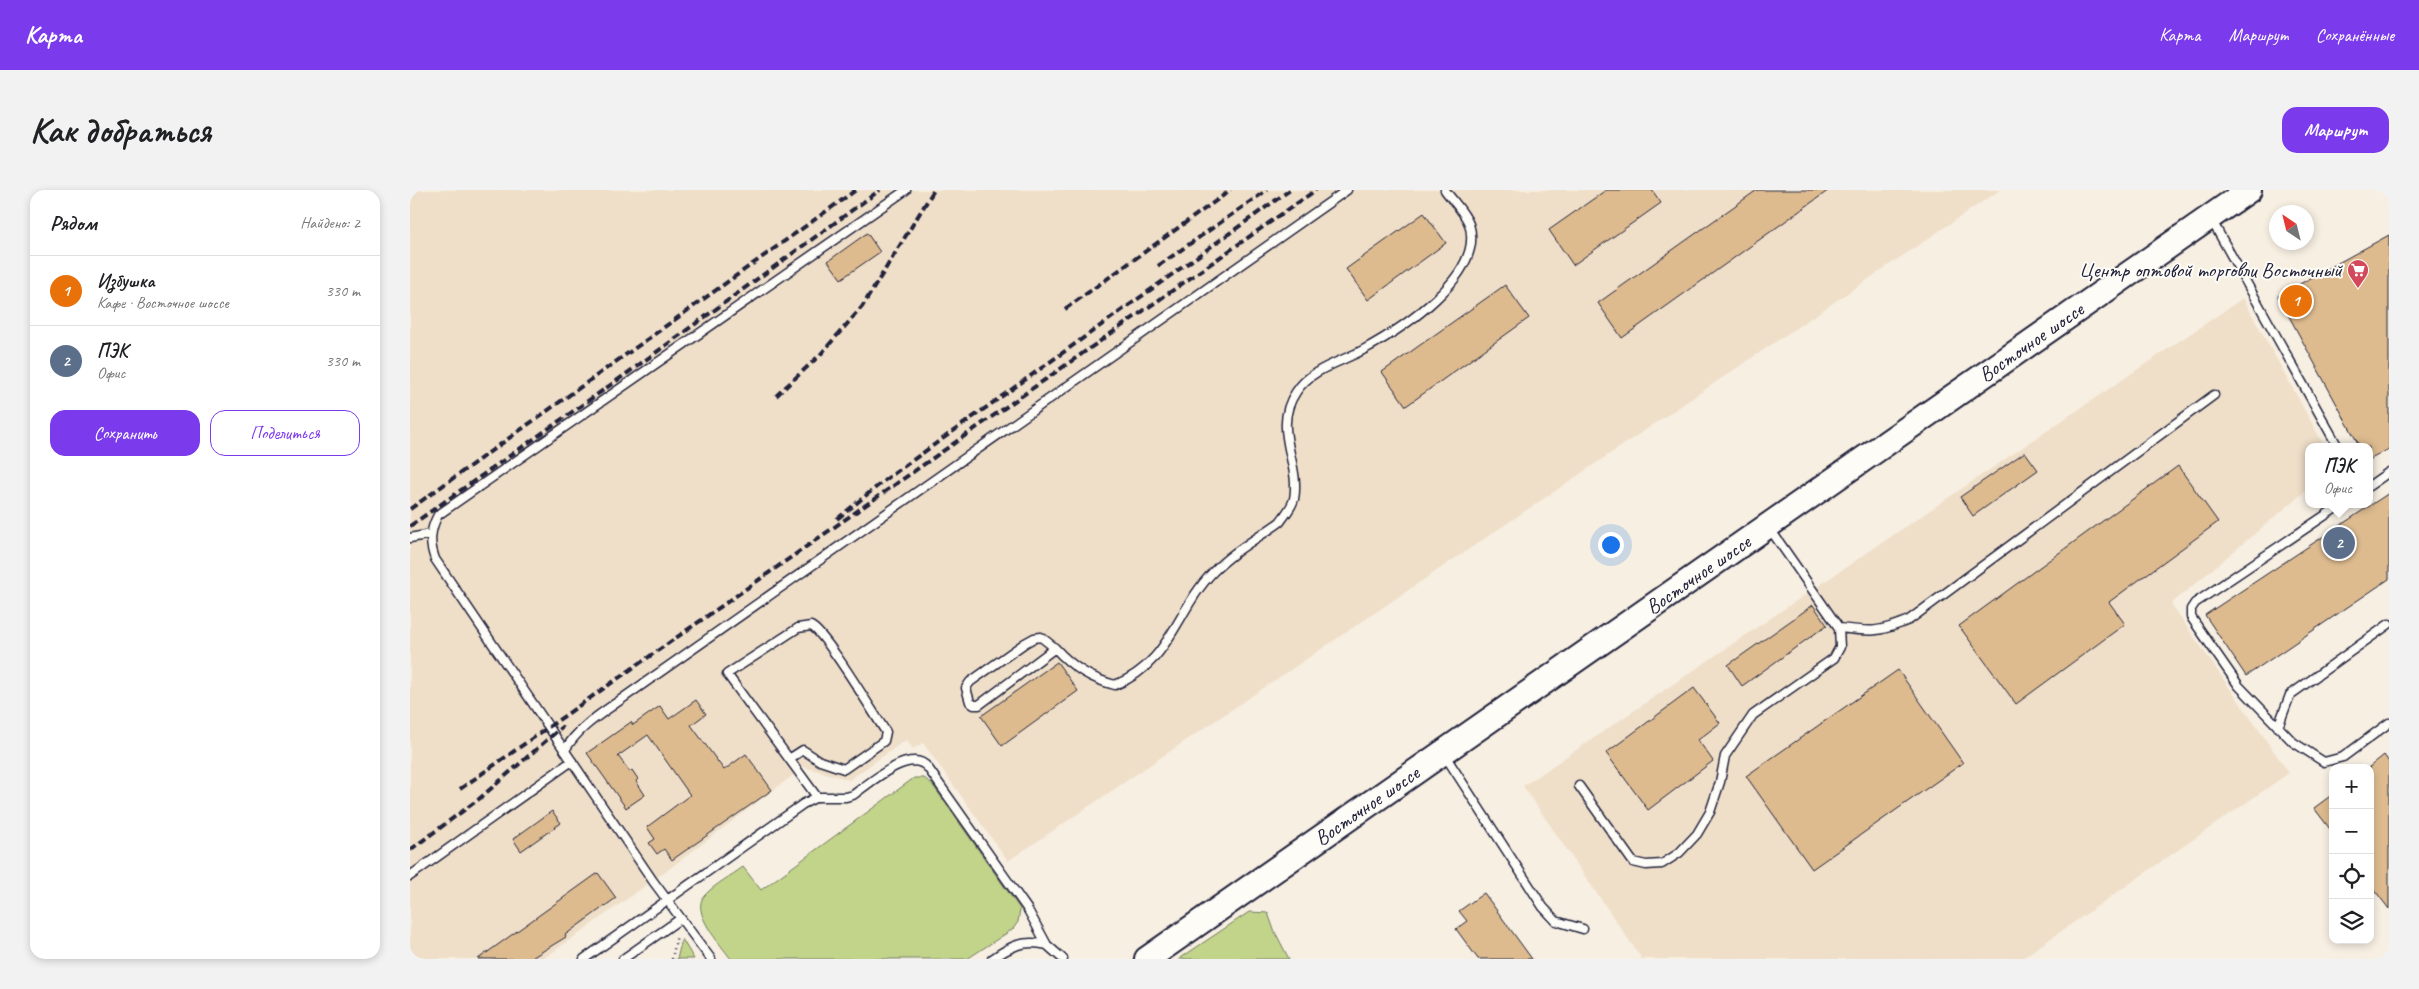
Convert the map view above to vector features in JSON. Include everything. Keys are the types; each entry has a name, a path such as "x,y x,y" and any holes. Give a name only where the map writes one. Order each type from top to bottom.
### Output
{"main road":[{"name":"Восточное шоссе","path":"1147,959 1288,863 1443,752 1769,527 2250,190"}],"lane":[{"path":"711,959 666,899 435,559 431,548 432,527 438,515 906,190"},
{"path":"565,750 583,727 626,696 1347,190"},
{"path":"1055,648 979,705 974,706 970,702 966,688 970,682 1024,643 1034,638 1041,637 1055,648 1071,664 1100,681 1115,685 1140,673 1155,658 1211,573 1280,522 1294,500 1294,482 1285,416 1296,390 1310,377 1362,350 1417,314 1452,282 1469,255 1471,240 1468,224 1445,190"},
{"path":"2210,218 2336,443"},
{"path":"1839,628 1869,632 1884,630 1909,620 2214,395"},
{"path":"2373,483 2389,472"},
{"path":"2336,508 2203,597 2191,609 2191,617 2239,686 2293,742 2324,762 2343,757 2389,723"},
{"path":"1579,786 1633,862 1646,865 1662,864 1679,853 1697,834 1710,812 1720,782 1725,756 1738,734 1753,715 1834,658 1840,647 1839,628 1769,527"},
{"path":"410,538 431,534"},
{"path":"2278,727 2290,695 2389,624"},
{"path":"789,759 803,750 820,762 844,769 884,741 886,736 886,732 831,649 818,631 810,626 798,628 727,674 789,759 817,797"},
{"path":"1443,752 1543,907 1556,921 1583,929"},
{"path":"584,959 802,804 817,797 846,797 894,767 917,760 924,763 1028,910 1047,945 1063,959"},
{"path":"410,876 572,761"},
{"path":"623,959 680,919"},
{"path":"992,959 1015,944 1026,941 1047,945"}],"path":[{"path":"672,959 680,919"}],"shaded area":[{"path":"410,190 2000,190 1008,861 923,743 913,749 906,740 849,780 804,767 669,869 543,959 410,959"},
{"path":"2243,298 2323,443 2305,443 2305,491 2171,604 2289,773 2021,959 1642,959 1523,786"}],"green space":[{"path":"914,778 924,778 932,784 1020,909 1018,922 1013,929 967,959 731,959 708,928 701,910 701,902 709,891 743,867 761,890"},
{"path":"1249,912 1268,913 1274,930 1289,959 1179,959"},
{"path":"682,939 694,959 677,959"}],"building":[{"path":"1606,190 1652,190 1661,203 1573,265 1549,230"},
{"path":"1757,190 1829,190 1622,338 1598,303"},
{"path":"1424,213 1446,243 1368,300 1346,269"},
{"path":"867,233 880,252 841,279 828,261"},
{"path":"2389,235 2389,449 2373,458 2373,443 2358,443 2278,296"},
{"path":"1505,285 1529,318 1406,406 1382,372"},
{"path":"2025,452 2038,470 1973,516 1960,497"},
{"path":"2178,466 2218,522 2109,602 2125,624 2016,704 1959,626"},
{"path":"2389,493 2389,579 2246,676 2205,615 2366,508 2373,508 2373,504"},
{"path":"1813,605 1827,625 1742,686 1728,665"},
{"path":"1057,662 1078,691 1002,746 981,716"},
{"path":"1898,670 1963,763 1812,869 1746,776"},
{"path":"1694,688 1720,723 1698,740 1713,761 1648,810 1606,753"},
{"path":"696,700 706,714 691,725 724,770 746,754 772,790 672,860 664,849 657,854 649,843 655,839 647,827 690,795 648,735 618,756 630,772 632,770 638,779 636,781 645,795 626,808 587,753 631,722 633,725 660,706 669,719"},
{"path":"2384,755 2389,762 2389,909 2374,889 2373,764"},
{"path":"2329,797 2329,828 2314,808"},
{"path":"552,811 561,823 521,851 513,839"},
{"path":"598,873 616,898 565,935 566,937 530,959 478,959"},
{"path":"1484,893 1532,959 1478,959 1456,929 1467,921 1459,911"}],"railway":[{"path":"410,509 856,190"},
{"path":"410,526 629,372 880,190"},
{"path":"776,396 820,355 862,307 934,190"},
{"path":"1065,309 1231,190"},
{"path":"1158,266 1267,190"},
{"path":"837,519 885,480 1290,190"},
{"path":"460,789 1316,190"},
{"path":"410,850 479,799 563,726"}],"place":[{"name":"Центр оптовой торговли Восточный","path":"2358,289"},
{"name":"Избушка","path":"2296,301"},
{"name":"ПЭК","path":"2339,543"}]}
